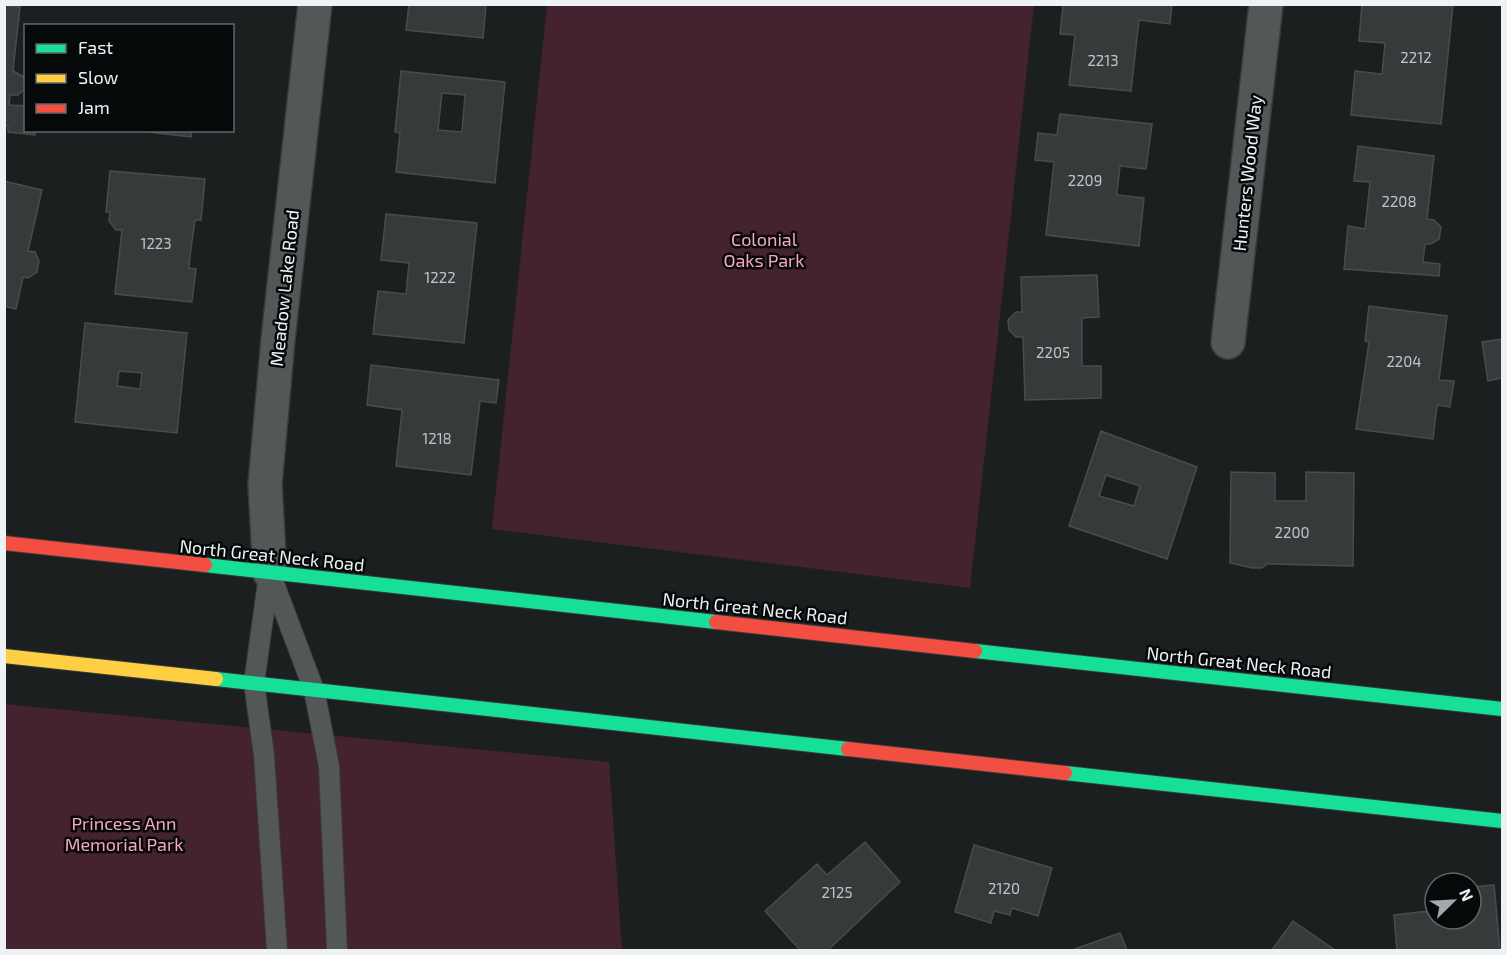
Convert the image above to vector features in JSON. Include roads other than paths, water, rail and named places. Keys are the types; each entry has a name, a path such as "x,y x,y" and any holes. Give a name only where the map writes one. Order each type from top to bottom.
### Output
{"main road":[{"name":"North Great Neck Road","path":"4,543 1503,709"},
{"path":"4,656 1503,821"}],"street":[{"name":"Meadow Lake Road","path":"270,573 265,484 278,340 315,4"},
{"name":"Hunters Wood Way","path":"1228,342 1266,4"}],"lane":[{"path":"270,573 254,684 264,755 277,951"},
{"path":"270,573 314,690 329,766 337,951"}],"park label":[{"name":"Colonial Oaks Park","path":"764,249"},
{"name":"Princess Ann Memorial Park","path":"124,833"}]}
